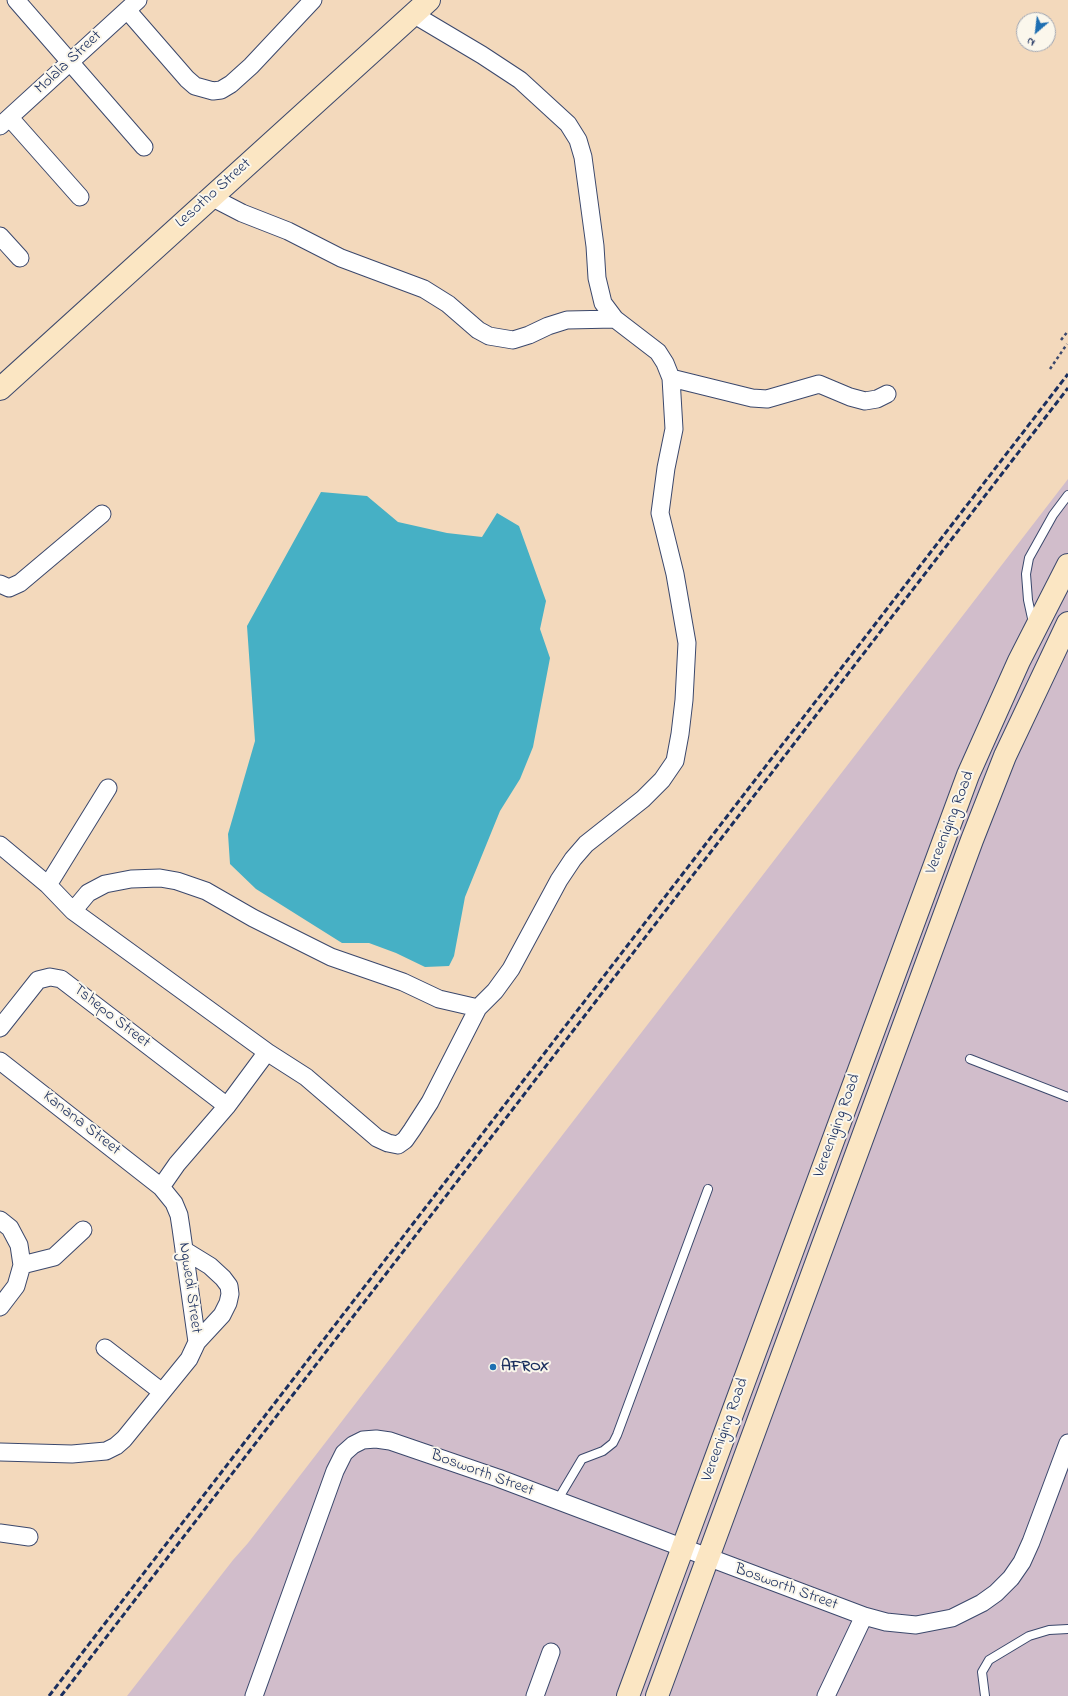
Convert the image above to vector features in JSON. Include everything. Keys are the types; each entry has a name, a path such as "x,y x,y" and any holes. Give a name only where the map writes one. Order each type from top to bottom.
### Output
{"main road":[{"name":"Lesotho Street","path":"0,389 421,7"},
{"name":"Vereeniging Road","path":"628,1696 968,776 1019,661 1068,565"},
{"name":"Vereeniging Road","path":"657,1696 972,840 1005,756 1068,623"}],"street":[{"path":"16,0 144,147"},
{"path":"133,5 187,79 195,86 213,91 221,90 231,84 252,66 313,0"},
{"name":"Molala Street","path":"5,122 133,5"},
{"path":"1,849 48,885 73,911 267,1052 321,1089 377,1138 388,1143 398,1145 405,1140 430,1102 478,1008 495,991 511,969 559,880 573,859 586,844 643,799 662,780 675,762 678,752 684,700 687,643 675,574 660,513 674,429 671,378 665,363 658,352 615,319 603,303 599,289 583,157 578,140 568,124 520,80 482,55 421,7"},
{"path":"5,122 80,197"},
{"path":"211,197 242,213 288,231 341,258 424,289 448,304 478,330 489,336 513,340 567,320 615,319"},
{"path":"0,236 20,258"},
{"path":"671,378 752,398 767,398 819,384 850,397 865,401 877,400 887,394"},
{"path":"0,584 9,588 20,583 102,514"},
{"path":"48,885 108,788"},
{"path":"73,911 88,893 105,884 131,879 160,878 177,881 206,891 253,918 331,957 403,982 439,999 478,1008"},
{"name":"Tshepo Street","path":"0,1028 38,980 50,977 61,979 227,1106"},
{"path":"161,1187 177,1164 227,1106 267,1052"},
{"name":"Kanana Street","path":"0,1061 161,1187"},
{"name":"Ngwedi Street","path":"0,1452 72,1454 106,1451 124,1439 189,1359 197,1342 179,1215 174,1203 161,1187"},
{"path":"0,1220 10,1228 19,1245 22,1265 16,1286 0,1307"},
{"path":"22,1265 54,1257 83,1230"},
{"path":"184,1250 210,1266 229,1286 230,1294 228,1303 222,1315 197,1342"},
{"path":"105,1348 162,1392"},
{"name":"Bosworth Street","path":"254,1696 335,1471 344,1453 353,1445 363,1440 376,1439 390,1441 498,1478 708,1559 864,1616 886,1622 916,1625 952,1618 982,1603 996,1593 1011,1578 1022,1562 1031,1542 1068,1443"},
{"path":"0,1533 29,1537"},
{"path":"826,1696 864,1616"},
{"path":"535,1696 551,1652"}],"lane":[{"path":"1035,630 1028,600 1026,574 1029,558 1053,515 1068,495"},
{"path":"970,1059 1068,1097"},
{"path":"557,1501 582,1459 603,1451 613,1443 617,1435 700,1214 708,1188"},
{"path":"985,1696 982,1672 989,1660 1029,1636 1049,1630 1068,1629"}],"path":[{"path":"1061,340 1068,331"},
{"path":"1050,369 1068,344"}],"shaded area":[{"path":"1068,479 1068,1696 127,1696 233,1560 248,1543"}],"water":[{"path":"321,492 367,496 398,522 447,533 482,537 497,513 519,526 546,601 540,629 550,658 533,747 520,779 500,811 465,897 454,956 449,966 425,967 396,953 369,943 342,943 256,889 230,864 228,834 255,741 247,626"}],"railway":[{"path":"49,1696 1068,374"},
{"path":"61,1696 1068,388"}],"place":[{"name":"AFROX","path":"493,1367"}]}
